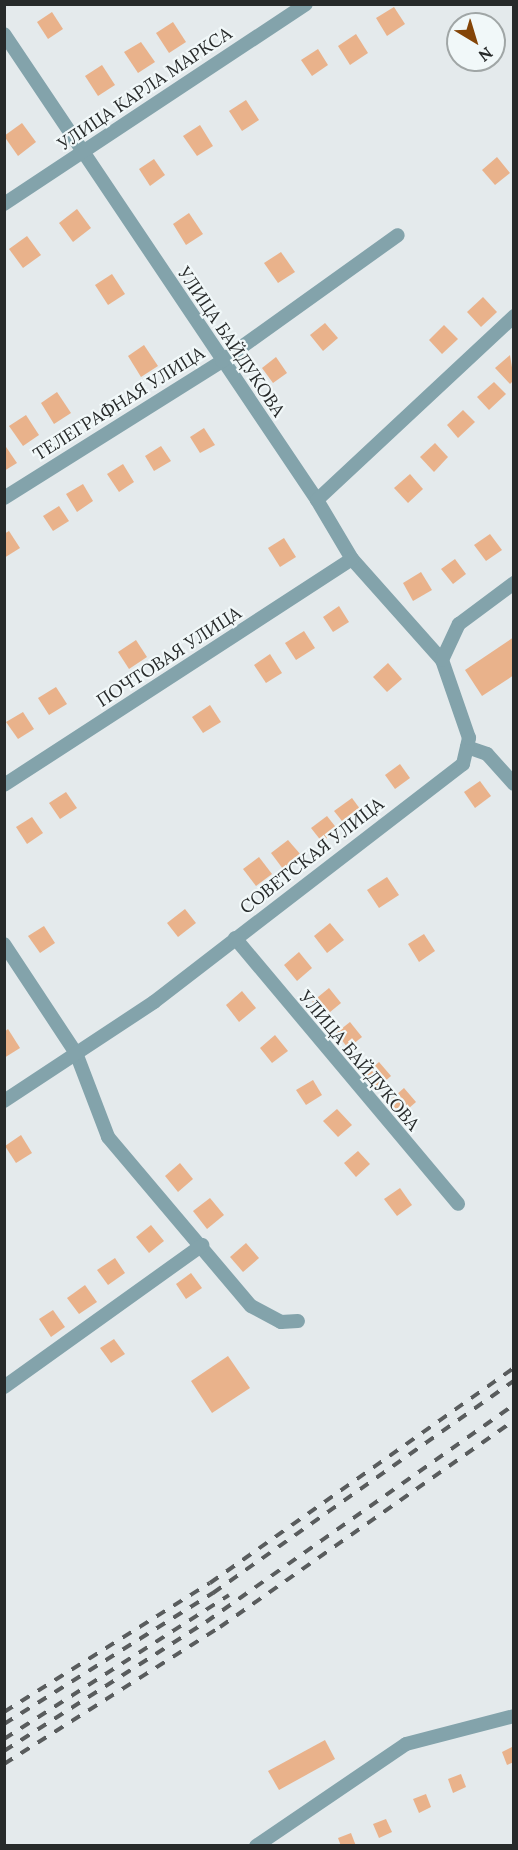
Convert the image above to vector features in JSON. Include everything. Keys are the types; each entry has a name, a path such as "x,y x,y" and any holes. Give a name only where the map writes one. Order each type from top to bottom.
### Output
{"street":[{"name":"УЛИЦА КАРЛА МАРКСА","path":"4,204 306,4"},
{"name":"УЛИЦА БАЙДУКОВА","path":"4,34 317,500 352,559 442,660"},
{"name":"ТЕЛЕГРАФНАЯ УЛИЦА","path":"4,498 222,361 398,234"},
{"path":"317,500 513,316"},
{"name":"ПОЧТОВАЯ УЛИЦА","path":"4,785 352,559"},
{"path":"513,584 459,624 442,660 469,738 467,747 487,754 513,784"},
{"name":"СОВЕТСКАЯ УЛИЦА","path":"4,1101 154,1002 463,764 467,747"},
{"name":"УЛИЦА БАЙДУКОВА","path":"235,938 458,1204"},
{"path":"4,944 76,1053 108,1137 251,1306 281,1322 298,1321"},
{"path":"4,1387 201,1246"},
{"path":"256,1845 406,1743 513,1716"}],"building":[{"path":"394,7 405,24 387,36 376,18"},
{"path":"52,12 63,29 48,39 37,22"},
{"path":"173,22 186,42 169,53 156,33"},
{"path":"356,34 368,53 350,65 338,46"},
{"path":"141,42 155,62 138,73 124,52"},
{"path":"318,49 328,65 312,76 301,60"},
{"path":"102,65 115,85 98,96 85,76"},
{"path":"246,100 259,120 242,131 229,111"},
{"path":"22,123 36,142 18,156 4,136"},
{"path":"200,125 213,146 197,156 183,136"},
{"path":"497,157 510,173 495,185 482,170"},
{"path":"154,159 165,175 150,186 139,169"},
{"path":"77,209 91,228 73,242 59,223"},
{"path":"189,213 203,234 186,245 173,224"},
{"path":"27,236 41,255 23,268 9,249"},
{"path":"281,252 295,272 278,283 264,263"},
{"path":"112,274 125,294 108,305 95,285"},
{"path":"483,297 497,312 481,327 467,312"},
{"path":"325,323 338,338 323,351 310,335"},
{"path":"444,325 458,339 442,354 429,340"},
{"path":"144,345 158,366 141,377 128,356"},
{"path":"510,355 514,380 510,384 495,368"},
{"path":"276,357 287,373 273,383 262,368"},
{"path":"494,382 506,394 489,410 477,397"},
{"path":"57,392 71,413 54,424 41,403"},
{"path":"463,410 475,422 458,438 447,425"},
{"path":"26,415 39,435 23,446 9,426"},
{"path":"204,428 215,445 200,453 190,437"},
{"path":"435,443 448,457 434,472 420,457"},
{"path":"4,444 17,463 4,471"},
{"path":"161,446 171,461 154,471 145,456"},
{"path":"123,464 134,482 119,492 107,474"},
{"path":"410,474 423,489 408,503 394,488"},
{"path":"83,484 93,501 77,512 66,494"},
{"path":"59,506 69,521 53,531 43,516"},
{"path":"9,531 20,548 4,558 4,534"},
{"path":"490,534 502,550 486,561 474,545"},
{"path":"284,538 296,557 280,567 268,548"},
{"path":"455,559 466,574 453,584 441,569"},
{"path":"421,572 432,590 413,601 403,583"},
{"path":"339,606 349,622 333,632 323,617"},
{"path":"304,631 315,648 296,660 285,643"},
{"path":"514,637 514,675 482,696 465,670"},
{"path":"136,640 147,657 129,669 118,652"},
{"path":"270,654 282,673 266,683 254,665"},
{"path":"388,663 402,679 387,692 373,677"},
{"path":"56,687 67,704 49,715 38,698"},
{"path":"210,705 221,722 203,733 192,717"},
{"path":"23,712 34,729 18,739 6,722"},
{"path":"400,764 410,778 395,789 385,775"},
{"path":"480,781 491,796 475,808 464,792"},
{"path":"66,792 77,808 60,819 49,803"},
{"path":"352,798 363,813 346,826 334,811"},
{"path":"327,816 338,830 322,842 311,828"},
{"path":"32,817 43,833 27,844 16,827"},
{"path":"288,840 301,855 283,869 271,853"},
{"path":"259,857 272,874 256,886 243,869"},
{"path":"387,877 399,895 379,908 367,890"},
{"path":"185,909 196,923 178,937 167,923"},
{"path":"330,923 344,940 327,953 314,936"},
{"path":"44,926 55,943 40,953 28,936"},
{"path":"424,934 435,951 419,962 408,944"},
{"path":"299,952 312,968 297,981 284,965"},
{"path":"329,988 341,1003 324,1017 312,1002"},
{"path":"242,991 256,1008 239,1022 226,1005"},
{"path":"350,1022 362,1037 348,1048 336,1033"},
{"path":"8,1029 20,1048 4,1058 4,1032"},
{"path":"275,1035 288,1051 272,1063 260,1048"},
{"path":"379,1062 391,1076 377,1088 365,1074"},
{"path":"313,1080 322,1095 306,1105 296,1090"},
{"path":"404,1088 416,1102 401,1115 389,1101"},
{"path":"337,1109 352,1125 338,1137 323,1121"},
{"path":"21,1135 32,1153 16,1163 5,1146"},
{"path":"358,1151 370,1164 356,1177 344,1163"},
{"path":"180,1163 193,1179 178,1192 165,1176"},
{"path":"400,1188 412,1205 397,1216 384,1199"},
{"path":"210,1198 224,1215 207,1229 193,1211"},
{"path":"151,1225 164,1241 149,1253 136,1237"},
{"path":"246,1243 259,1258 243,1272 230,1257"},
{"path":"115,1258 125,1273 108,1285 97,1270"},
{"path":"191,1273 202,1288 186,1299 176,1284"},
{"path":"85,1285 97,1302 79,1314 67,1298"},
{"path":"53,1310 65,1327 51,1337 39,1319"},
{"path":"114,1339 125,1354 111,1363 100,1348"},
{"path":"228,1356 250,1388 212,1413 191,1381"},
{"path":"325,1740 335,1759 279,1790 268,1771"},
{"path":"514,1746 514,1762 507,1765 502,1752"},
{"path":"461,1774 466,1787 453,1793 448,1779"},
{"path":"426,1794 431,1807 419,1813 413,1799"},
{"path":"386,1819 392,1832 379,1838 373,1824"},
{"path":"351,1833 356,1846 341,1846 338,1838"}],"railway":[{"path":"4,1712 210,1583 514,1368"},
{"path":"4,1724 213,1593 514,1381"},
{"path":"4,1751 206,1622 514,1405"},
{"path":"4,1764 220,1627 514,1420"},
{"path":"4,1739 229,1595"}]}
